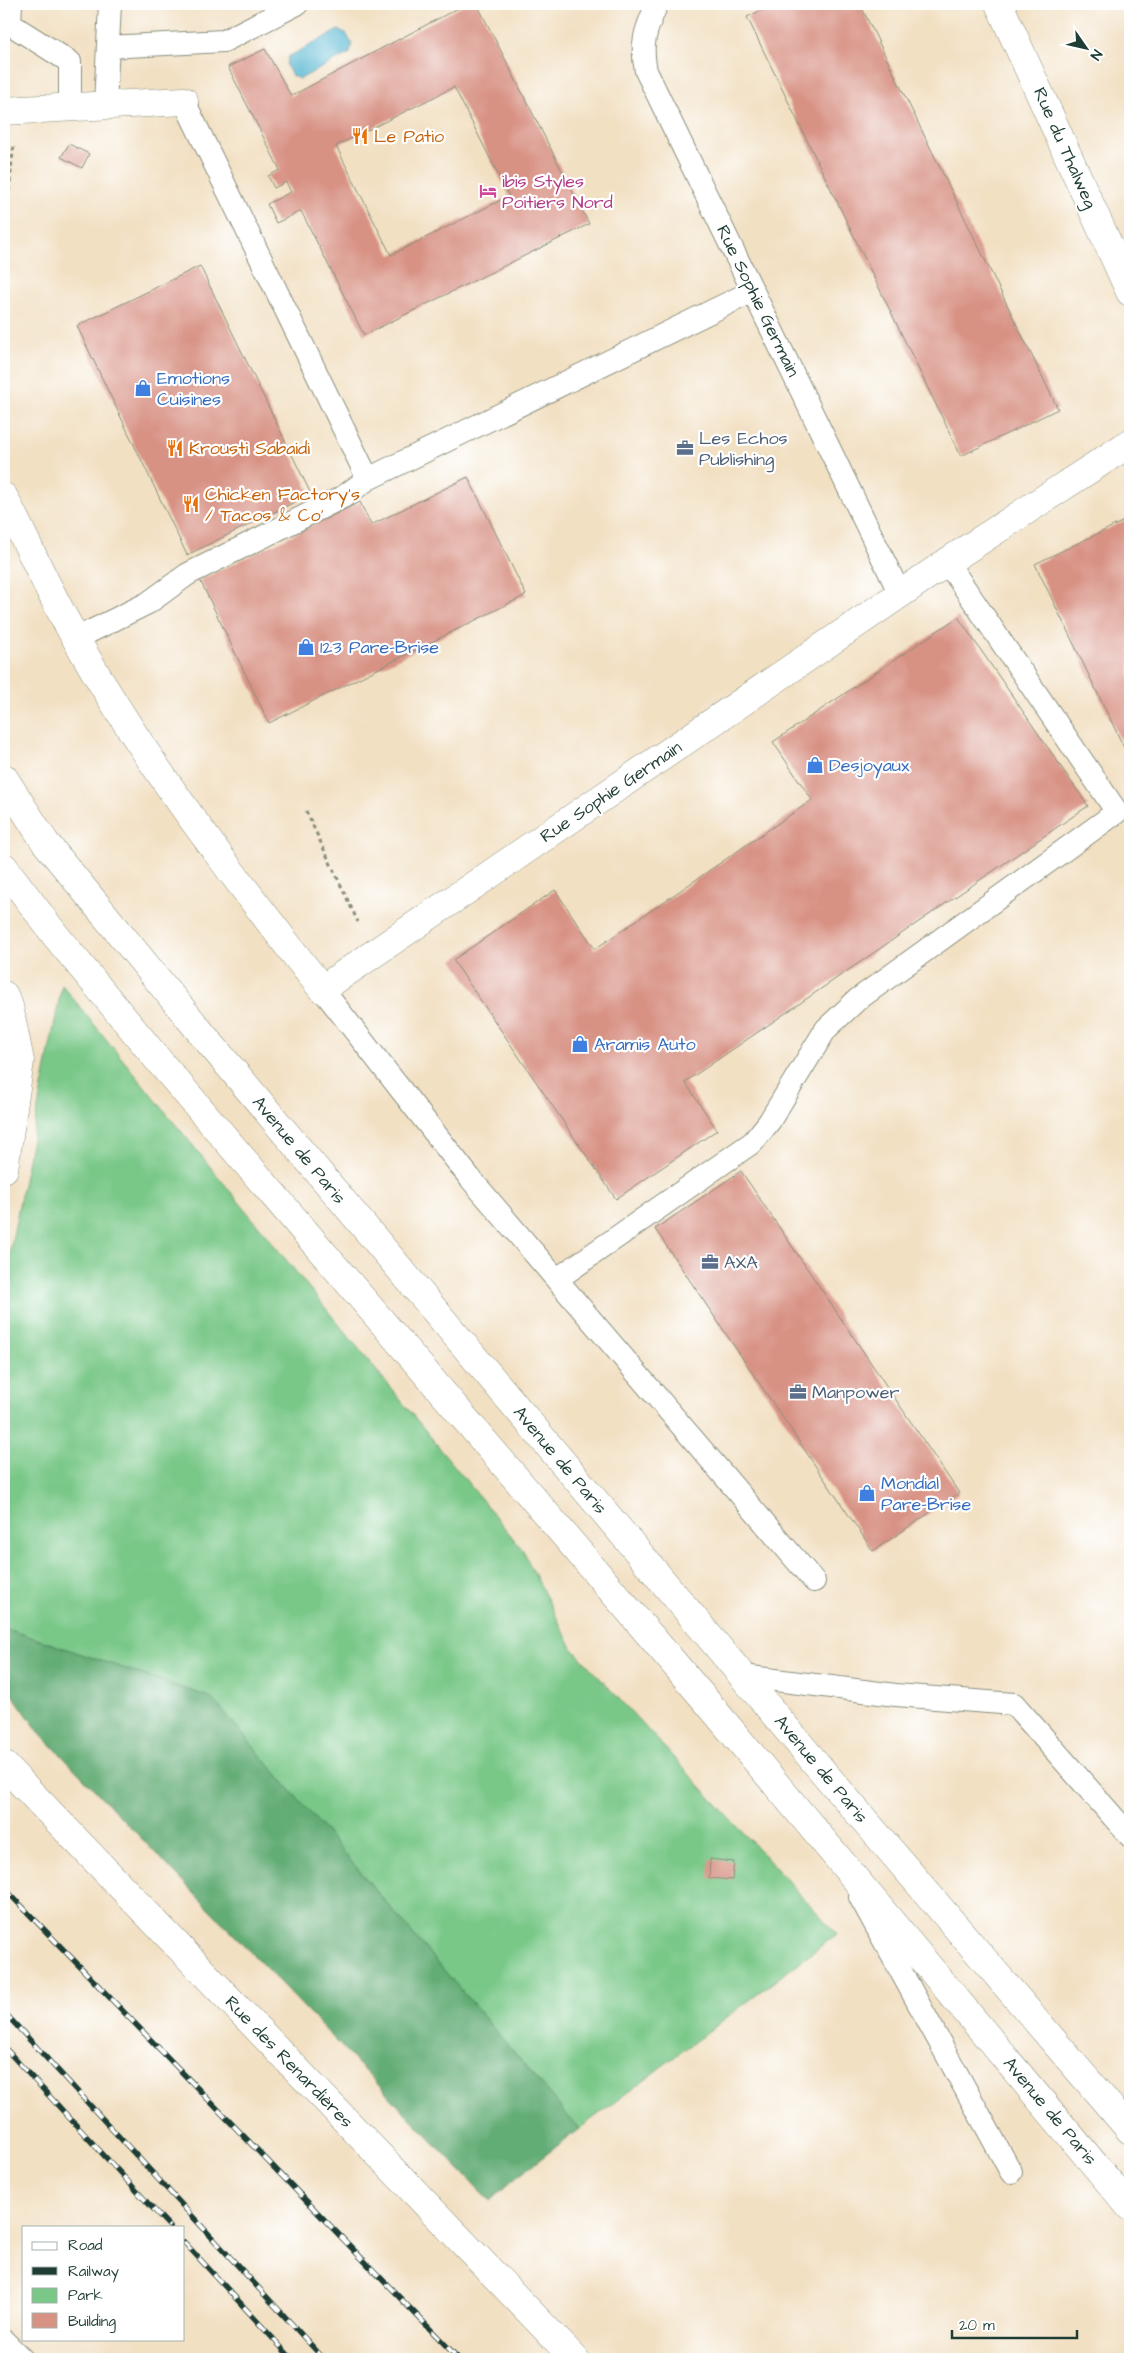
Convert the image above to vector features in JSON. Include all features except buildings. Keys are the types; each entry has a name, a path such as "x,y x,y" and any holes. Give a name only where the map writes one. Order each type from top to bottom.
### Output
{"main road":[{"name":"Rue du Thalweg","path":"999,4 1130,292"},
{"path":"4,111 184,101"},
{"name":"Rue Sophie Germain","path":"322,990 947,562 1130,443"},
{"path":"4,497 76,639 163,779 217,855 322,990"},
{"name":"Avenue de Paris","path":"4,778 46,842 98,908 743,1676 1130,2130"},
{"name":"Avenue de Paris","path":"4,867 56,936 159,1060 840,1860 1130,2207"},
{"path":"4,995 9,1006 20,1061 4,1168"},
{"name":"Rue des Renardières","path":"4,1765 575,2359"}],"lane":[{"path":"11,4 10,24 70,62 70,107"},
{"path":"105,105 110,4"},
{"path":"108,47 224,41 297,4"},
{"name":"Rue Sophie Germain","path":"657,4 644,34 642,52 646,71 900,594"},
{"path":"184,101 368,479"},
{"path":"76,639 148,602 188,574 343,497 368,479 753,291"},
{"path":"557,1279 752,1142 770,1122 826,1029 857,1000 1117,812 947,562"},
{"path":"322,990 470,1178 814,1581"},
{"path":"743,1676 896,1695 1014,1704 1130,1836"},
{"path":"840,1860 1011,2172"},
{"path":"4,2341 22,2359"}],"path":[{"path":"4,214 10,194 10,169 14,145"},
{"path":"306,811 374,954"}],"green space":[{"path":"62,985 522,1549 572,1648 837,1934 579,2129 212,1698 4,1628 4,1282"},
{"path":"4,1628 212,1698 579,2129 507,2185 490,2201 39,1732 4,1683"}],"water":[{"path":"338,30 346,33 352,44 350,53 300,79 292,76 286,65 288,57"}],"railway":[{"path":"4,1888 459,2359"},
{"path":"4,2012 324,2359"},
{"path":"4,2047 169,2226"},
{"path":"185,2243 292,2359"}],"place":[{"name":"Le Patio","path":"360,136"},
{"name":"ibis Styles Poitiers Nord","path":"488,191"},
{"name":"Emotions Cuisines","path":"143,388"},
{"name":"Krousti Sabaidi","path":"175,448"},
{"name":"Les Echos Publishing","path":"685,448"},
{"name":"Chicken Factory's / Tacos & Co'","path":"191,504"},
{"name":"123 Pare-Brise","path":"306,647"},
{"name":"Desjoyaux","path":"815,765"},
{"name":"Aramis Auto","path":"580,1044"},
{"name":"AXA","path":"710,1262"},
{"name":"Manpower","path":"798,1392"},
{"name":"Mondial Pare-Brise","path":"867,1493"}]}
